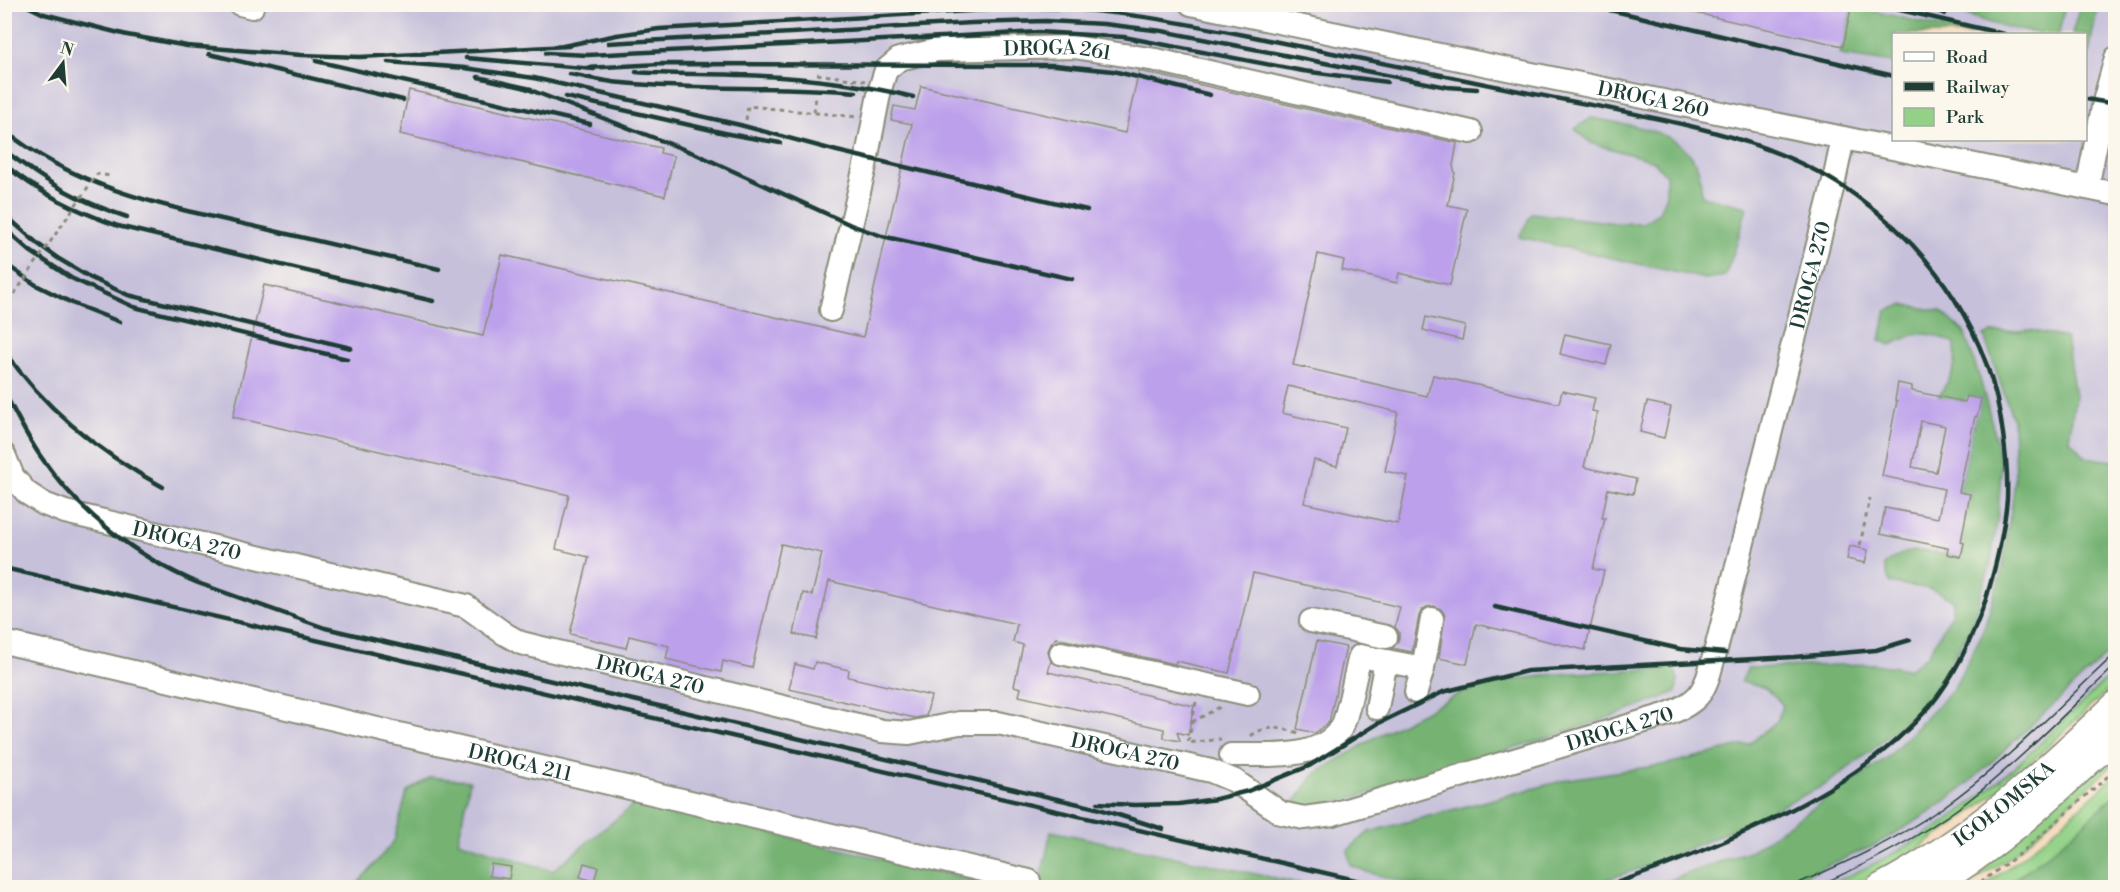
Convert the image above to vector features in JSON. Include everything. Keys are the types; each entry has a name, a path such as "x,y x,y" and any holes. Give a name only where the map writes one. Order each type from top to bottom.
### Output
{"main road":[{"name":"IGOŁOMSKA","path":"1880,888 1946,850 1994,814 2115,705"},
{"name":"IGOŁOMSKA","path":"1928,888 2001,838 2115,736"}],"lane":[{"path":"240,4 252,7 252,4"},
{"name":"DROGA 260","path":"1191,4 2115,194"},
{"name":"DROGA 261","path":"831,310 881,83 886,70 899,59 937,50 1074,47 1156,60 1471,132"},
{"path":"2087,188 2115,58"},
{"name":"DROGA 270","path":"4,455 13,477 27,494 44,504 123,526 466,606 521,643 882,731 909,733 959,723 998,723 1211,771 1235,782 1281,813 1304,818 1333,814 1665,715 1686,707 1701,695 1715,653 1843,138"},
{"path":"1416,692 1432,619"},
{"path":"1311,621 1386,637"},
{"name":"DROGA 211","path":"4,642 1017,878 1029,881 1027,888"},
{"path":"1061,652 1248,694"},
{"path":"1235,746 1304,753 1325,743 1342,728 1359,656 1423,668"},
{"path":"1377,708 1386,661"}],"path":[{"path":"817,74 881,83"},
{"path":"814,112 816,96"},
{"path":"746,120 748,106 874,118"},
{"path":"4,309 97,174 110,176"},
{"path":"1860,545 1870,498"},
{"path":"1200,683 1188,743 1235,746 1260,730 1272,728 1320,738 1325,743"}],"shaded area":[{"path":"5,5 2115,5 2115,597 1906,792 1651,887 20,888 5,884"},
{"path":"2115,647 2115,671 1997,782 1947,821 1885,859 1823,887 1777,888 1873,846 1940,804 1991,764"}],"green space":[{"path":"1940,5 2065,5 2059,33 2028,32 1983,21"},
{"path":"2080,5 2098,5 2087,62 2087,33 2072,33"},
{"path":"1852,6 1967,33 1892,33 1892,63 1840,55"},
{"path":"1591,118 1638,127 1669,138 1682,146 1692,158 1699,172 1702,196 1747,207 1725,276 1705,279 1519,237 1532,213 1616,223 1643,223 1659,212 1666,195 1666,175 1654,161 1591,143 1575,129"},
{"path":"1903,305 1941,311 1964,332 1994,431 2001,471 1998,515 1990,565 1971,627 1926,703 1870,752 1825,785 1716,837 1639,869 1595,883 1563,888 1436,887 1408,883 1350,865 1348,850 1369,832 1569,779 1668,764 1749,744 1777,721 1783,705 1765,688 1741,682 1748,668 1874,664 1909,669 1928,655 1952,613 1953,600 1931,589 1890,583 1884,565 1903,553 1912,551 1961,557 1964,543 1961,542 1970,494 1959,492 1975,416 1977,416 1981,399 1965,402 1938,397 1955,365 1954,343 1929,334 1909,337 1891,345 1880,340 1886,311"},
{"path":"2030,330 2066,338 2075,396 2069,439 2087,458 2115,461 2115,647 1968,784 1926,815 1873,846 1777,887 1651,887 1752,850 1888,757 1954,688 1982,634 2003,567 2015,480 2013,420 1984,336 1991,333"},
{"path":"1674,668 1678,680 1676,692 1620,714 1372,793 1331,803 1291,807 1315,774 1379,735 1459,694 1499,682 1556,674"},
{"path":"2115,671 2115,683 2033,760 1977,808 1916,850 1858,882 1842,888 1823,887 1901,849 1957,814 2011,770"},
{"path":"2115,750 2115,763 2014,854 1965,887 1948,888"},
{"path":"2115,775 2115,795 2056,849 2003,887 1981,888 2050,833"},
{"path":"430,777 470,781 458,841 552,871 637,802 1004,887 354,888 394,841 407,792"},
{"path":"2115,795 2115,887 2012,887 2021,874 2066,840"},
{"path":"1051,831 1317,887 1039,888"}],"building":[{"path":"1683,4 1852,4 1843,46 1682,10"},
{"path":"1139,71 1457,143 1453,166 1455,173 1448,205 1467,209 1450,285 1399,273 1397,283 1342,270 1344,260 1318,254 1293,365 1427,396 1433,375 1556,403 1559,403 1562,391 1595,398 1592,411 1597,412 1584,467 1636,479 1633,494 1608,489 1602,518 1605,518 1593,569 1604,571 1585,650 1476,624 1467,664 1439,658 1445,615 1441,609 1434,606 1422,610 1419,616 1412,652 1392,648 1399,639 1399,632 1395,627 1400,607 1253,573 1229,673 1176,661 1175,664 1056,638 1051,644 1048,651 1051,661 1048,672 1194,706 1188,735 1177,732 1180,741 1164,738 1164,729 1019,696 1021,688 1014,686 1023,645 1013,642 1017,624 829,581 816,639 794,634 803,593 812,595 822,553 781,544 752,668 723,661 721,672 666,659 669,646 629,636 626,648 570,634 589,557 556,549 569,495 233,417 264,285 483,336 502,255 863,337 912,124 891,120 894,106 915,110 921,86 1125,133","holes":["1288,386 1398,412 1385,471 1408,476 1398,524 1304,503 1314,460 1337,466 1346,428 1282,413"]},
{"path":"409,90 661,148 660,153 674,156 665,196 400,134"},
{"path":"1426,317 1465,326 1462,340 1423,330"},
{"path":"1565,334 1611,344 1606,365 1560,354"},
{"path":"1898,383 1912,386 1912,391 1965,402 1967,396 1981,399 1977,417 1975,416 1959,492 1970,494 1961,542 1964,543 1961,557 1947,554 1948,548 1880,534 1885,508 1938,518 1944,489 1882,476 1897,401 1895,400","holes":["1921,421 1945,426 1936,472 1912,467"]},
{"path":"1647,402 1671,407 1664,438 1640,432"},
{"path":"1850,546 1868,550 1865,563 1847,559"},
{"path":"1317,641 1346,647 1329,722 1315,733 1297,729"},
{"path":"815,662 849,670 848,677 931,696 926,716 915,718 789,689 795,664 813,669"},
{"path":"584,863 598,867 594,881 580,877"},
{"path":"491,864 511,867 509,879 489,876"}],"tram line":[{"path":"1787,888 1886,842 1942,808 2010,754 2116,653"},
{"path":"1812,888 1891,850 1928,829 1964,804 2023,754 2116,665"}],"railway":[{"path":"23,4 44,14 127,35 187,46 301,55 360,57 569,46"},
{"path":"1584,4 1892,76"},
{"path":"1874,4 2000,33"},
{"path":"1920,4 1945,14"},
{"path":"563,46 659,29 1014,8 1069,9 1122,14 1228,32 1701,129 1734,138 1797,161 1855,195 1884,218 1934,270 1955,299 1986,363 1996,398 2005,450 2007,499 1996,562 1986,599 1975,627 1956,668 1930,706 1907,730 1857,771 1802,804 1743,833 1656,869 1599,888"},
{"path":"608,43 972,23 1046,21 1104,24 1162,31 1447,87 1477,89"},
{"path":"546,53 588,55 1039,32 1124,37 1303,71 1387,82"},
{"path":"209,54 403,100"},
{"path":"466,58 594,69"},
{"path":"316,61 590,124"},
{"path":"388,62 465,68 534,78 740,125 837,151 1087,210"},
{"path":"586,68 660,64 1055,65 1113,71 1210,95"},
{"path":"636,72 806,79 849,84 913,97"},
{"path":"569,74 610,82 652,85 856,92"},
{"path":"478,77 531,89"},
{"path":"525,88 696,154 851,225 882,236 1072,279"},
{"path":"566,97 729,134 780,143"},
{"path":"2087,99 2116,104"},
{"path":"4,130 32,150 62,167 124,193 190,212 439,269"},
{"path":"4,150 63,190 127,217"},
{"path":"4,164 30,184 58,200 118,226 433,301"},
{"path":"4,214 59,259 91,278 128,295 351,348"},
{"path":"4,228 30,251 71,278 134,307 347,359"},
{"path":"4,263 36,285 74,304 120,322"},
{"path":"4,350 37,392 75,428 117,460 163,487"},
{"path":"4,392 41,457 56,477 91,514 131,546 198,583 325,628 1096,808 1163,829"},
{"path":"4,568 1390,888"},
{"path":"1495,607 1680,649 1725,653"},
{"path":"1098,803 1179,804 1216,799 1248,791 1309,766 1377,724 1443,692 1527,671 1794,657 1876,650 1910,640"}]}
